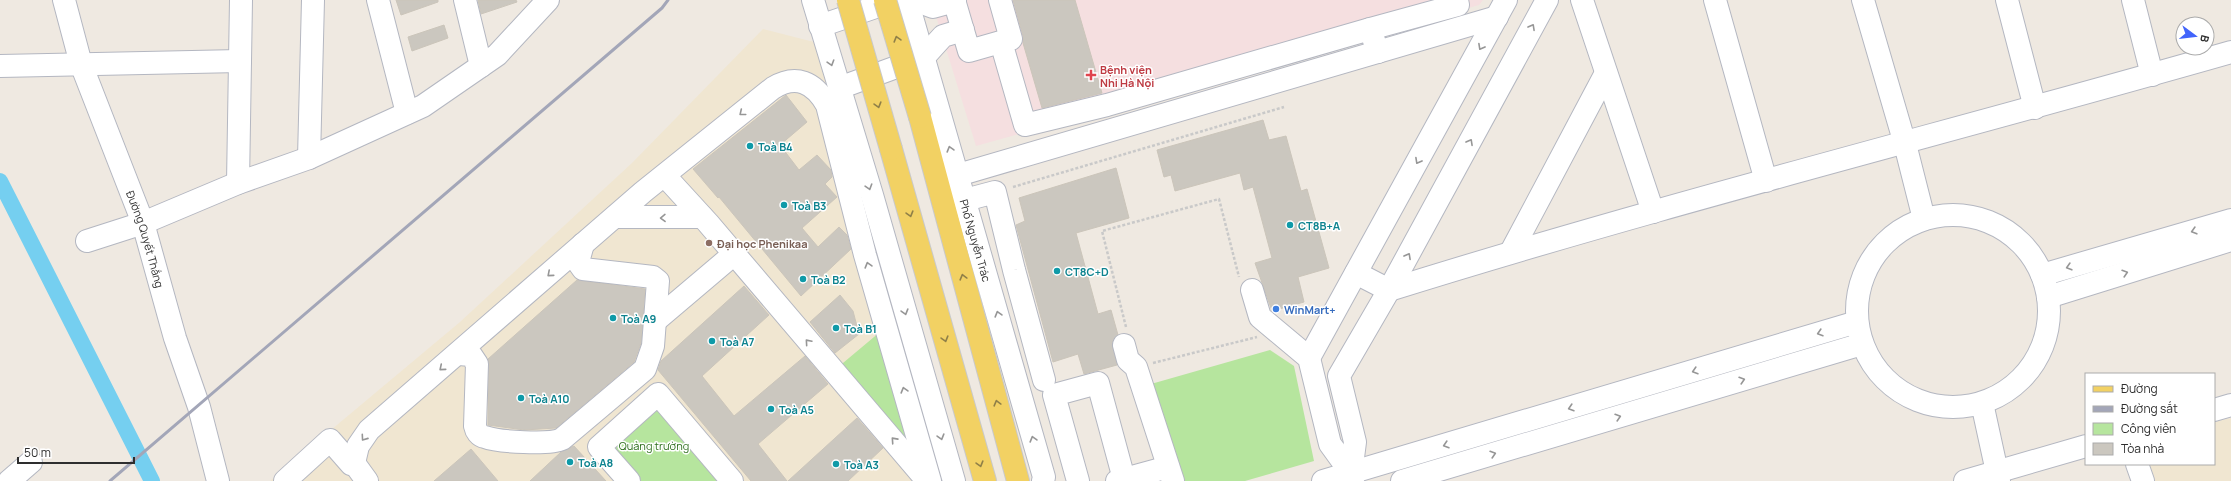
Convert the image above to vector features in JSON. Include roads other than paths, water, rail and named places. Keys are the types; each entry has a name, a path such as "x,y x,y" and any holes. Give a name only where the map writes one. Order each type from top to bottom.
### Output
{"main road":[{"path":"848,0 985,481"},
{"name":"Phố Nguyễn Trác","path":"886,0 920,117 1018,481"}],"street":[{"name":"Đường Quyết Thắng","path":"64,0 81,64 143,223 176,338 199,406 218,481"},
{"path":"238,183 241,0"},
{"path":"308,158 313,0"},
{"path":"378,0 407,113"},
{"path":"465,0 481,66"},
{"path":"87,241 143,223 238,183 308,158 423,106 497,55 548,0"},
{"path":"813,0 954,481"},
{"path":"820,26 896,0"},
{"name":"Phố Nguyễn Trác","path":"907,0 988,276 1044,477 1043,481"},
{"path":"914,0 933,7 954,1 969,51 1011,39 1000,0"},
{"path":"1001,42 1025,125 1107,105 1458,4 1457,0"},
{"path":"1353,477 1355,442 1339,376 1389,290 1547,0"},
{"path":"1582,0 1653,212"},
{"path":"1715,0 1766,181"},
{"path":"1863,0 1905,144 1924,219"},
{"path":"2007,0 2035,108"},
{"path":"2133,0 2152,75"},
{"path":"958,175 1378,52 1501,9"},
{"path":"1309,358 1501,9"},
{"path":"1370,29 1378,52"},
{"path":"839,88 924,57 943,36 963,30"},
{"path":"1356,273 1389,290 1511,252 2035,108 2231,52"},
{"path":"0,66 240,61"},
{"path":"1511,252 1606,73"},
{"path":"367,481 354,463 358,446 369,430 459,354 583,244 665,176 780,84 796,81 804,82 818,91 827,105 865,255 929,481"},
{"path":"665,176 929,481"},
{"path":"965,200 995,192 1014,270 1044,380"},
{"path":"1952,214 1981,219 2006,230 2027,250 2042,275 2048,297 2048,324 2037,356 2027,373 2007,391 1982,403 1953,408 1924,404 1897,390 1876,370 1862,344 1857,322 1858,296 1866,270 1880,248 1900,230 1924,219 1952,214"},
{"path":"615,217 702,217"},
{"path":"2042,275 2231,220"},
{"path":"2048,297 2231,240"},
{"path":"459,354 471,355 477,364 475,426 478,433 488,438 555,442 565,436 645,369 652,350 658,284 657,279 583,269 578,262 583,244"},
{"path":"655,321 734,254"},
{"path":"988,276 1014,270"},
{"path":"1246,287 1260,317 1309,358 1330,444 1353,477"},
{"path":"1323,481 1353,477 1857,322"},
{"path":"1078,481 1054,395 1098,383 1120,480 1171,474 1136,368 1128,360 1125,339"},
{"path":"1402,481 1862,344"},
{"path":"628,481 599,447 658,394 732,481"},
{"path":"1982,403 1998,477"},
{"path":"2215,410 2231,405"},
{"path":"285,481 330,440 351,464 355,460"},
{"path":"1965,481 1998,477 2085,446"},
{"path":"9,481 31,462"},
{"path":"2137,465 2143,481"}],"waterway":[{"path":"0,181 152,481"}],"railway":[{"path":"110,481 662,8 668,0"}],"place":[{"name":"Bệnh viện Nhi Hà Nội","path":"1091,75"},
{"name":"Toà B4","path":"750,146"},
{"name":"Toà B3","path":"784,205"},
{"name":"CT8B+A","path":"1290,225"},
{"name":"Đại học Phenikaa","path":"709,243"},
{"name":"CT8C+D","path":"1057,271"},
{"name":"Toà B2","path":"803,279"},
{"name":"WinMart+","path":"1276,309"},
{"name":"Toà A9","path":"613,318"},
{"name":"Toà B1","path":"836,328"},
{"name":"Toà A7","path":"712,341"},
{"name":"Toà A10","path":"521,398"},
{"name":"Toà A5","path":"771,409"},
{"name":"Toà A8","path":"570,462"},
{"name":"Toà A3","path":"836,464"}],"park label":[{"name":"Quảng trường","path":"654,445"}]}
